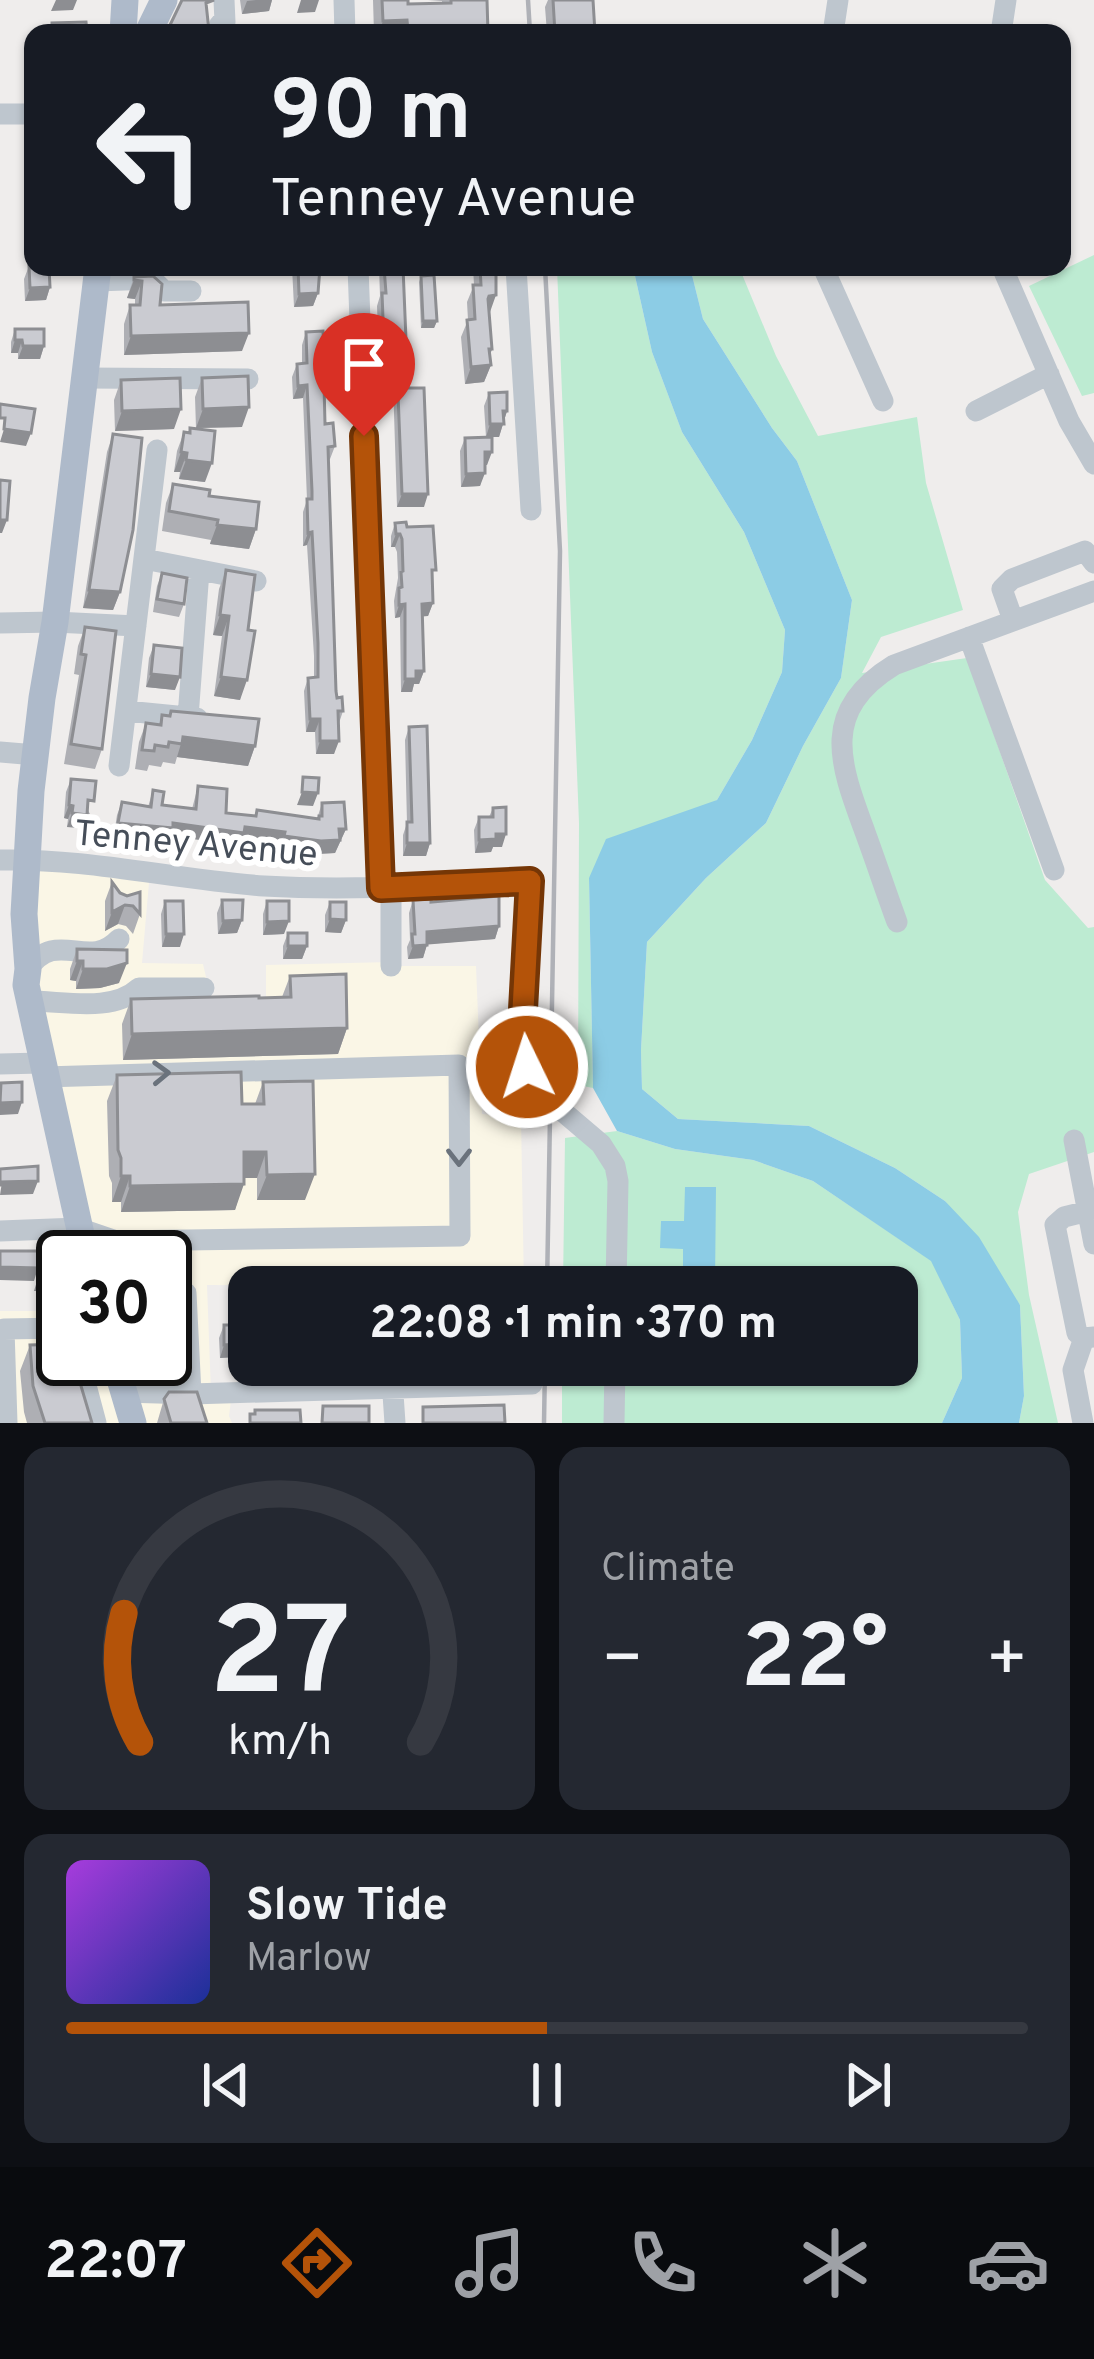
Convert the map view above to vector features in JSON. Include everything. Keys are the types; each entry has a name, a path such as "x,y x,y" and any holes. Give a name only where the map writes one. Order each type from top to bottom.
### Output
{"main road":[{"path":"78,1228 26,985 24,914 13,860 36,754 98,276"},
{"path":"122,1386 133,1423"}],"street":[{"path":"220,24 225,22 224,0"},
{"path":"120,276 152,279 164,292 191,291"},
{"path":"358,276 392,966"},
{"path":"517,276 531,510"},
{"path":"827,276 884,401"},
{"path":"1006,276 1094,464"},
{"path":"976,411 1049,374"},
{"path":"83,378 248,379"},
{"path":"119,766 158,450"},
{"path":"1012,620 1002,589 1012,579 1084,551 1094,563"},
{"path":"144,559 256,581"},
{"path":"126,710 199,718 199,571"},
{"path":"897,922 844,775 844,727 855,700 880,674 903,661 1094,592"},
{"path":"0,623 136,626"},
{"path":"969,637 1054,870"},
{"path":"0,752 36,754"},
{"name":"Tenney Avenue","path":"13,860 124,877 262,886 386,888 530,881 523,1054 542,1093 601,1144 614,1166 618,1180 616,1266"},
{"path":"28,969 34,960 55,949 97,952 119,939"},
{"path":"29,1000 114,1003 140,988 204,988"},
{"path":"0,1064 43,1070 459,1065 460,1236 116,1241 78,1228 0,1231"},
{"path":"1074,1140 1087,1171 1094,1244"},
{"path":"1083,1423 1073,1370 1089,1337 1077,1333 1072,1318 1055,1225 1064,1217 1088,1211"},
{"path":"7,1423 4,1329 36,1328"},
{"path":"86,1386 96,1423"},
{"path":"191,1386 191,1394"},
{"path":"124,1392 191,1394 280,1386"},
{"path":"392,1386 394,1423"},
{"path":"614,1423 615,1386"}],"shaded area":[{"path":"26,859 150,871 142,963 203,964 209,1004 266,1003 266,965 476,966 482,1114 521,1118 524,1266 228,1266 228,1285 207,1285 211,1393 232,1393 232,1423 0,1423 0,1311 36,1311 36,1386 192,1386 192,1230 80,1230 41,1063"}],"green space":[{"path":"1094,255 1094,393 1082,396 1029,286 1050,276 1071,276 1071,266"},
{"path":"557,276 635,276 652,352 682,432 744,532 785,630 782,672 752,740 717,800 589,878 593,1088 578,1085 579,823"},
{"path":"692,276 743,276 776,356 818,436 917,417 926,483 963,610 881,637 862,673 967,658 1045,880 1088,928 1094,927 1094,1152 1029,1174 1018,1212 1029,1295 1058,1423 1019,1423 1024,1396 1020,1305 945,1201 895,1168 809,1126 678,1119 642,1089 647,942 766,823 841,678 852,600 797,461 703,319"},
{"path":"617,1131 675,1149 753,1160 813,1181 932,1261 960,1320 962,1378 942,1423 562,1423 562,1386 918,1386 918,1266 563,1266 565,1138"}],"water":[{"path":"635,276 692,276 703,319 797,461 852,600 841,678 766,823 647,942 642,1089 678,1119 809,1126 895,1168 945,1201 979,1237 1020,1305 1024,1396 1019,1423 942,1423 962,1378 960,1320 931,1261 813,1181 753,1160 675,1149 617,1131 593,1088 589,878 606,839 717,800 752,740 782,672 785,630 744,532 682,432 652,352"},
{"path":"685,1187 716,1187 715,1266 683,1266 683,1249 660,1248 661,1221 684,1221"}],"building":[{"path":"182,0 214,0 206,3 208,24 170,24"},
{"path":"382,0 408,0 408,4 487,0 488,24 383,21"},
{"path":"553,0 593,0 594,24 554,24"},
{"path":"29,276 49,276 50,287 30,288"},
{"path":"153,276 162,284 160,305 248,302 249,333 131,336 130,305 140,305 142,281 134,277"},
{"path":"298,276 319,276 318,293 299,294"},
{"path":"385,276 403,276 408,388 424,388 428,494 402,494 397,369 385,370 382,293 386,293"},
{"path":"421,276 434,276 437,321 423,321"},
{"path":"480,276 496,276 496,295 488,299 491,365 471,367 467,320 475,319 473,285 481,285"},
{"path":"15,329 44,329 44,346 23,346 22,340 15,340"},
{"path":"323,331 325,424 333,423 335,446 328,447 336,691 337,698 342,697 343,711 338,711 339,741 320,741 320,719 310,719 308,678 318,677 318,643 312,532 308,533 307,499 312,499 312,491 307,385 298,386 297,364 307,363 306,332"},
{"path":"248,376 249,407 203,409 202,378"},
{"path":"180,378 181,409 122,411 121,380"},
{"path":"507,392 504,424 490,424 489,393"},
{"path":"0,404 35,409 31,433 4,429"},
{"path":"190,428 215,431 212,463 186,460 187,453 181,452 184,432 190,433"},
{"path":"113,434 142,438 133,530 120,592 89,590"},
{"path":"492,437 492,452 485,452 485,473 466,474 465,438"},
{"path":"0,480 10,481 7,520 0,520"},
{"path":"173,484 210,490 209,496 259,502 256,529 217,525 218,520 169,511"},
{"path":"406,522 407,527 433,526 436,570 432,570 433,603 422,604 424,671 416,671 416,679 405,679 405,604 399,605 402,539 395,523"},
{"path":"226,570 255,575 248,630 255,631 247,680 221,677 229,616 220,615"},
{"path":"162,573 187,578 184,604 157,599"},
{"path":"85,627 116,631 102,749 71,744 86,655 81,654"},
{"path":"154,645 182,648 180,677 151,674"},
{"path":"171,711 259,719 255,746 183,737 182,744 169,742 168,747 142,750 146,723 161,725 162,715 170,716"},
{"path":"427,726 430,843 407,843 407,822 412,822 409,727"},
{"path":"303,777 319,778 318,793 302,792"},
{"path":"71,779 96,781 87,815 72,813"},
{"path":"198,786 227,789 226,813 256,816 257,810 319,819 322,803 344,802 346,829 339,829 340,840 321,841 245,827 244,833 173,823 173,828 118,823 122,802 151,807 153,790 164,792 162,805 196,809"},
{"path":"506,807 506,834 479,840 479,817 493,817 493,808"},
{"path":"112,882 127,896 140,892 140,914 125,905 112,912"},
{"path":"499,896 499,926 427,932 427,945 413,946 413,900"},
{"path":"222,900 243,900 242,920 223,921"},
{"path":"165,901 183,901 184,934 166,934"},
{"path":"267,901 289,901 289,921 267,922"},
{"path":"330,902 346,902 346,920 330,919"},
{"path":"288,933 307,933 307,946 288,946"},
{"path":"77,949 127,950 127,963 83,969"},
{"path":"346,974 347,1028 132,1034 131,999 291,997 290,976"},
{"path":"241,1072 242,1104 264,1104 263,1082 313,1081 315,1174 267,1175 266,1152 244,1152 244,1184 130,1186 130,1176 121,1176 117,1075"},
{"path":"22,1082 22,1102 0,1103 1,1083"},
{"path":"38,1166 38,1181 0,1185 0,1169"},
{"path":"0,1251 36,1251 36,1268 0,1267"},
{"path":"30,1345 36,1345 36,1386 81,1386 92,1423 45,1423 33,1386"},
{"path":"169,1392 197,1392 207,1423 171,1423 164,1399"},
{"path":"504,1405 505,1423 423,1423 423,1407"},
{"path":"323,1406 369,1406 369,1423 322,1423"},
{"path":"255,1410 300,1410 301,1423 250,1423"}],"railway":[{"path":"528,0 529,24"},
{"path":"545,276 560,551 547,1266"},
{"path":"544,1423 545,1386"}],"route":[{"path":"364,436 381,888 530,881 522,1028 527,1067"}]}
